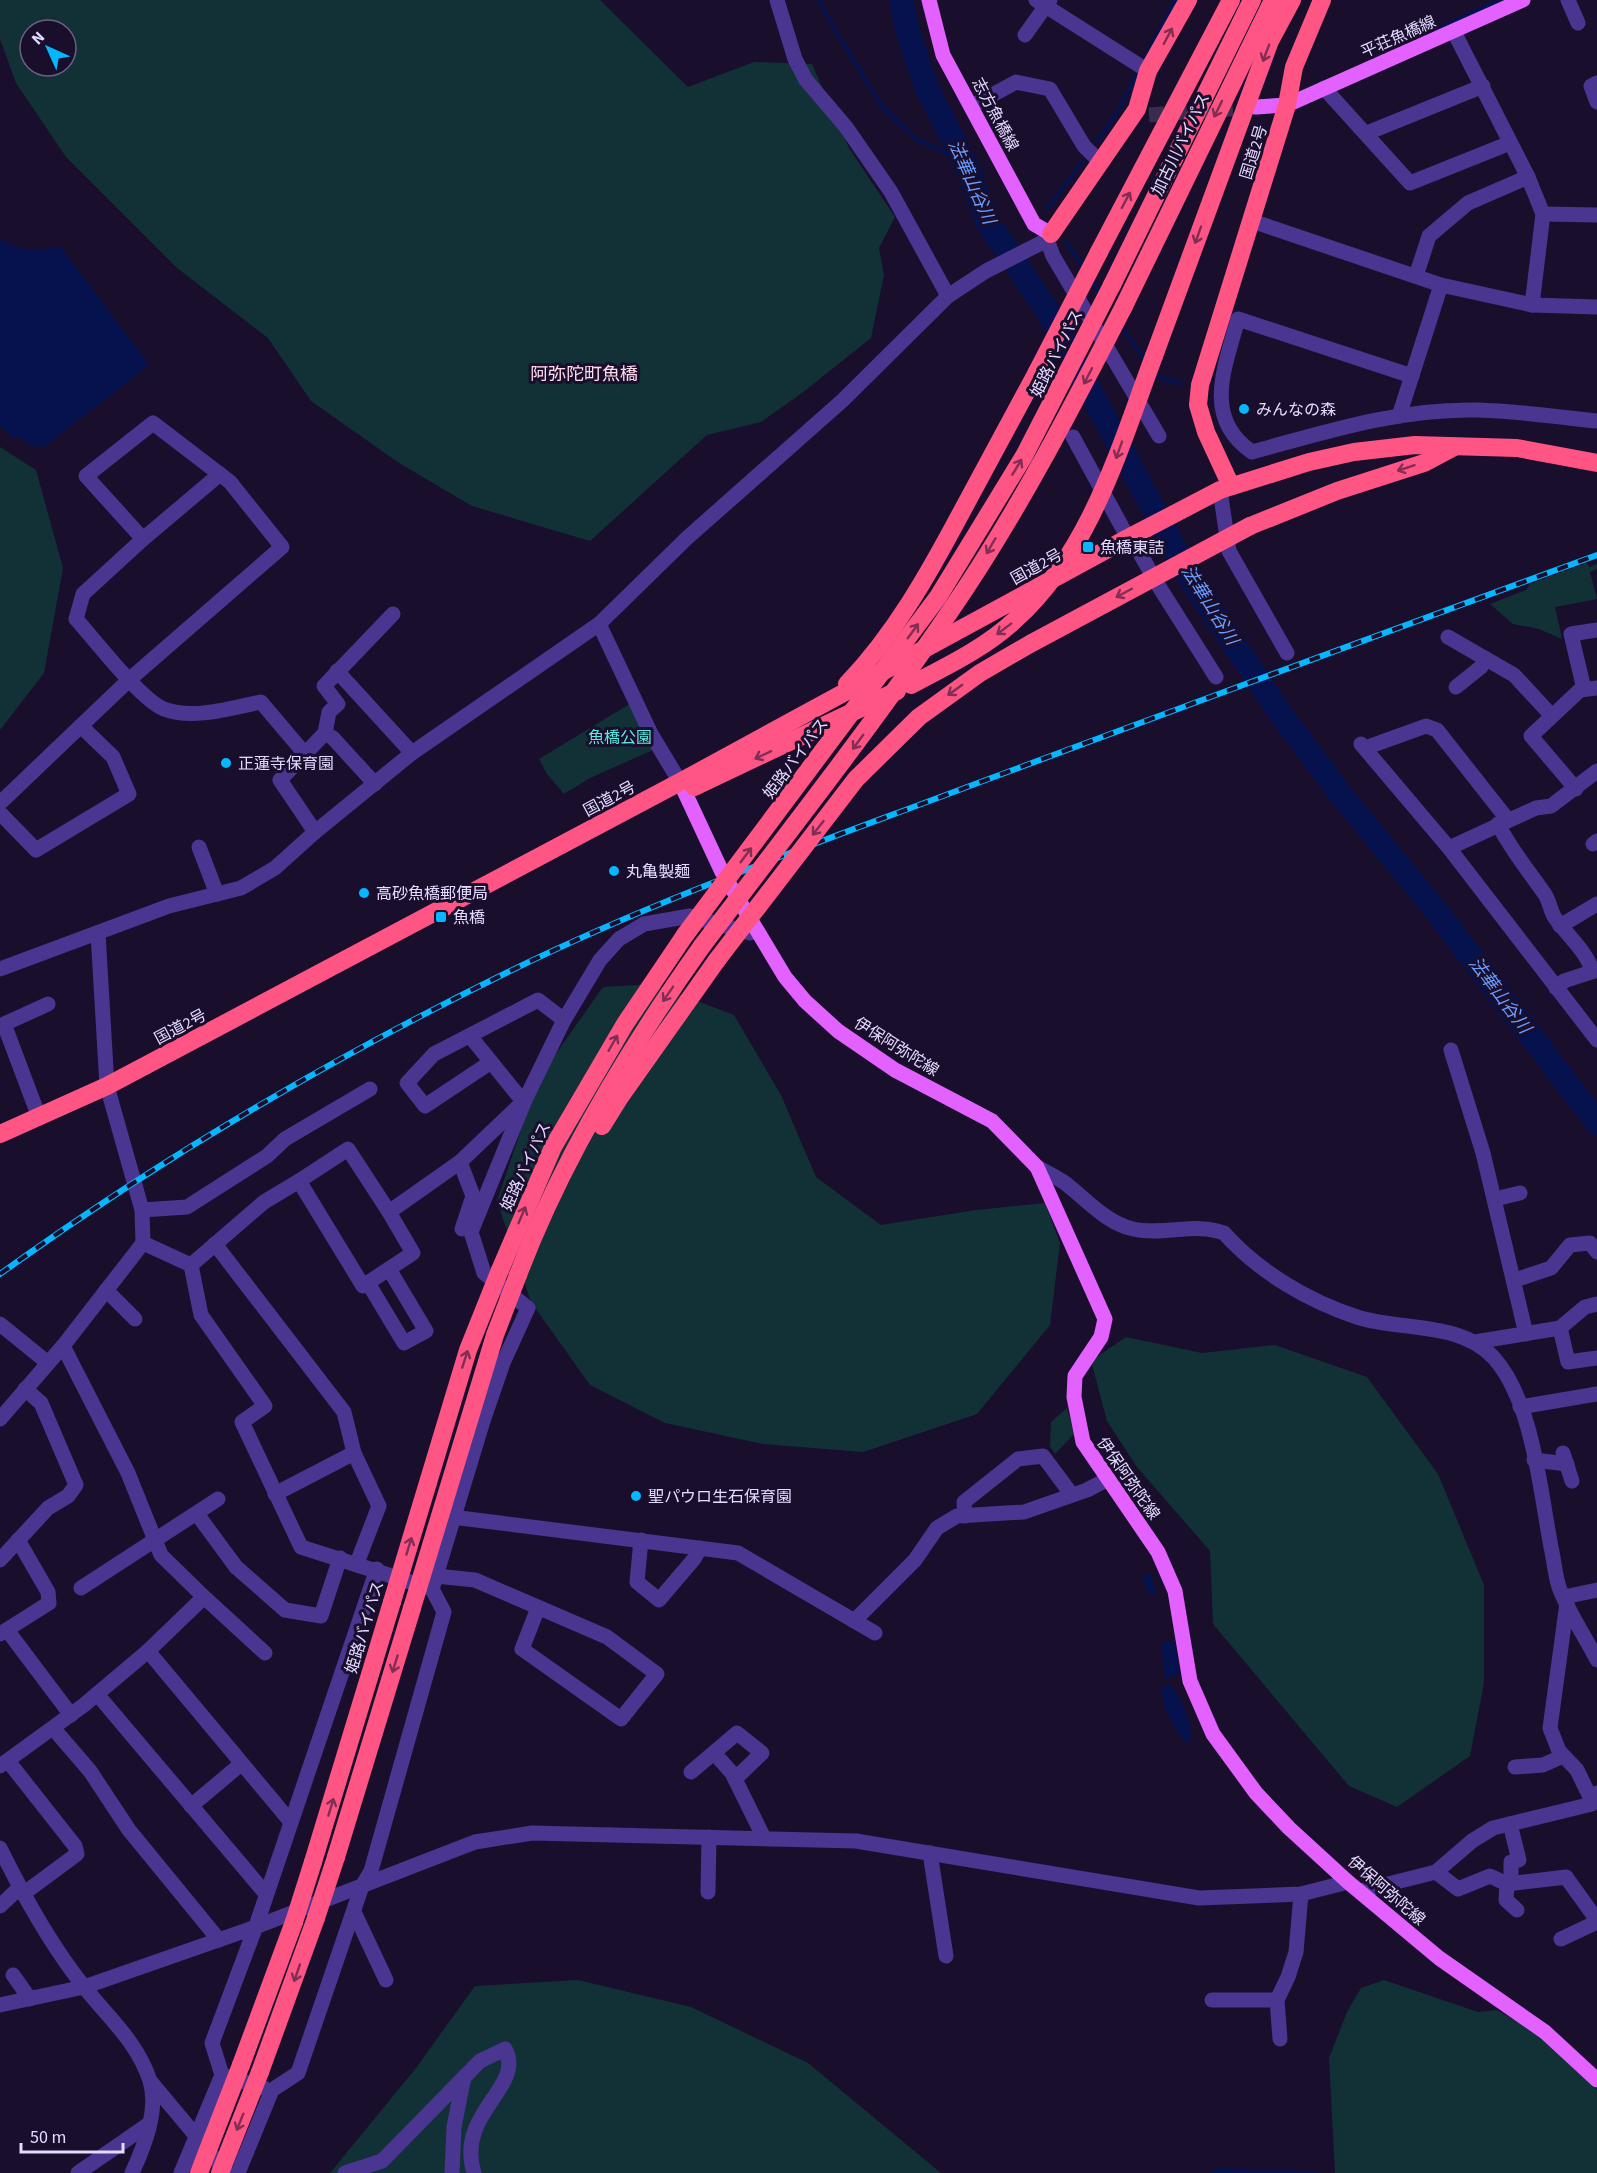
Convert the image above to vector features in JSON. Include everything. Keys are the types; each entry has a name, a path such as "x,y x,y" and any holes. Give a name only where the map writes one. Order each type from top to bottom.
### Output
{"highway":[{"path":"1045,240 1093,155 1143,112 1141,67 1188,0"},
{"path":"834,698 868,662 897,622 941,549 1037,372 1231,0"},
{"name":"加古川バイパス","path":"1112,285 1252,0"},
{"name":"加古川バイパス","path":"527,1251 614,1080 651,1017 702,946 854,748 952,609 1069,412 1124,306 1273,0"},
{"path":"683,787 911,685 979,648 1016,620 1065,563 1105,487 1266,52 1292,0"},
{"name":"国道2号","path":"1219,491 1198,405 1200,386 1287,105 1294,67 1322,0"},
{"name":"姫路バイパス","path":"198,2173 294,1922 468,1350 553,1147 625,1023 685,935 938,597 1024,456 1112,285"},
{"path":"220,2173 260,2072 316,1918 492,1346 527,1251 620,1096 717,960 856,778 919,717 980,673 1250,526 1337,490 1424,463 1459,444"},
{"name":"国道2号","path":"0,1134 107,1086 604,822 683,787 834,698 1129,537 1219,491 1270,472 1354,452 1404,446 1459,444 1522,449 1597,463"}],"main road":[{"name":"志方魚橋線","path":"929,0 943,55 1034,224 1045,240"},
{"name":"平荘魚橋線","path":"1287,105 1454,32 1499,5 1523,0"},
{"path":"1256,107 1287,105"},
{"name":"伊保阿弥陀線","path":"683,787 722,872 785,977 805,1001 838,1031 895,1070 992,1121 1037,1167 1105,1319 1101,1337 1075,1376 1074,1397 1083,1442 1106,1480 1140,1524 1158,1552 1175,1591 1190,1680 1213,1734 1256,1793 1289,1828 1439,1958 1545,2032 1597,2080"}],"street":[{"path":"777,0 795,58 806,80 846,127 891,192 948,296"},
{"path":"1568,0 1578,23"},
{"path":"1025,35 1044,2 1141,67"},
{"path":"1454,32 1528,177 1543,214 1532,304"},
{"path":"972,106 1016,82 1050,89 1093,155"},
{"path":"1597,83 1591,86 1597,102"},
{"path":"1367,133 1482,86"},
{"path":"1324,88 1410,183 1510,143"},
{"path":"1416,276 1429,236 1468,203 1528,177"},
{"path":"1543,214 1597,215"},
{"path":"1252,221 1441,285 1532,304 1597,307"},
{"path":"0,969 169,906 241,888 275,868 315,832 412,753 599,624 687,538 843,400 948,296 1045,240 1159,436"},
{"path":"1399,416 1441,285"},
{"path":"1412,376 1238,319 1221,381 1223,420 1236,441 1252,452 1350,425 1399,416 1476,410 1597,421"},
{"path":"0,803 130,679 282,547 230,482 153,423 86,476 143,539"},
{"path":"1073,437 1129,537 1216,677"},
{"path":"220,474 82,594 76,619 130,679 162,709 215,712 261,702 305,754"},
{"path":"1219,491 1229,551 1287,653"},
{"path":"315,832 280,780 325,733 329,712 338,704 324,686 393,614"},
{"path":"599,624 651,734 683,787"},
{"path":"1576,789 1531,736 1552,716 1591,688 1571,634 1597,630"},
{"path":"1448,637 1515,675 1552,716"},
{"path":"1456,687 1480,667 1485,658"},
{"path":"337,671 412,753"},
{"path":"0,813 36,850 129,794 113,757 81,726"},
{"path":"1557,988 1564,981 1594,970 1589,959 1552,915 1546,896 1526,878 1512,852 1503,822 1437,730 1426,726 1363,746 1449,848 1597,1040"},
{"path":"325,733 333,738 375,784"},
{"path":"1449,848 1503,822 1542,806 1551,806 1597,771"},
{"path":"199,848 217,894"},
{"path":"1560,926 1597,904"},
{"path":"238,2173 272,2090 298,2073 362,1886 371,1871 444,1612 434,1582 452,1517 503,1363 528,1308 484,1273 471,1232 525,1100 564,1020 600,960 619,939 644,924 690,916 759,935"},
{"path":"0,1419 63,1346 143,1243 142,1210 107,1086 98,933"},
{"path":"491,1062 425,1106 407,1083 434,1054 538,1000 564,1020"},
{"path":"39,1117 6,1050 4,1024 48,1004"},
{"path":"470,1035 517,1094 525,1100"},
{"path":"1450,1050 1477,1131 1515,1280 1526,1334"},
{"path":"142,1210 187,1208 267,1156 285,1139 363,1088"},
{"path":"388,1212 460,1162 525,1100"},
{"path":"191,1265 264,1202 348,1149 413,1253 363,1286 299,1181"},
{"path":"460,1162 473,1196 462,1229"},
{"path":"1037,1167 1064,1182 1093,1208 1131,1229 1157,1233 1214,1229 1224,1233 1277,1279 1318,1301 1357,1317 1455,1335 1475,1342 1494,1358 1510,1383 1520,1407 1534,1460 1559,1587 1597,1660"},
{"path":"1495,1199 1520,1193"},
{"path":"143,1243 191,1265"},
{"path":"1515,1280 1551,1268 1570,1245 1590,1243 1597,1252"},
{"path":"215,1244 344,1412 354,1453 379,1506 357,1563"},
{"path":"191,1265 201,1315 265,1406 242,1422 301,1547 377,1569 434,1582 475,1580 607,1637 657,1674 621,1719 522,1649 538,1608"},
{"path":"368,1283 404,1343 426,1331 389,1269"},
{"path":"106,1290 135,1319"},
{"path":"1475,1342 1560,1328 1585,1307 1597,1304"},
{"path":"0,1324 48,1363"},
{"path":"1560,1328 1568,1362 1597,1358"},
{"path":"63,1346 128,1473 161,1555 265,1653"},
{"path":"0,1560 48,1508 68,1496 76,1485 40,1404 25,1389"},
{"path":"1520,1407 1597,1395"},
{"path":"275,1494 354,1453"},
{"path":"965,1516 964,1502 1018,1459 1043,1456 1072,1495"},
{"path":"1534,1460 1565,1458 1572,1481"},
{"path":"854,1620 915,1560 937,1528 957,1516 1024,1512 1106,1480"},
{"path":"81,1588 156,1542 218,1499"},
{"path":"197,1514 236,1567 285,1610 321,1616 340,1558"},
{"path":"452,1517 738,1553 875,1633"},
{"path":"18,1540 48,1592 49,1603 4,1632 71,1715"},
{"path":"641,1540 637,1582 659,1600 694,1559 700,1548"},
{"path":"181,2173 222,2075 213,2043 256,1926 377,1569"},
{"path":"1566,1600 1597,1590"},
{"path":"0,1906 77,1854 75,1846 4,1763 97,1694 148,1651 204,1597"},
{"path":"0,2005 84,1987 219,1940 476,1842 532,1833 855,1841 1199,1898 1301,1894 1436,1872 1472,1841 1493,1828 1594,1801 1577,1770 1554,1744 1550,1728 1566,1600"},
{"path":"1582,1631 1597,1627"},
{"path":"148,1651 290,1821"},
{"path":"97,1694 266,1894"},
{"path":"53,1728 90,1771 129,1830 219,1940"},
{"path":"692,1772 737,1733 762,1753 735,1779"},
{"path":"715,1754 735,1779 764,1838"},
{"path":"1515,1767 1543,1765 1563,1756"},
{"path":"191,1806 241,1764"},
{"path":"1509,1824 1519,1860 1511,1862 1506,1900 1517,1910"},
{"path":"708,1892 709,1837"},
{"path":"0,1848 21,1891 84,1987 135,2048 151,2082 227,2173"},
{"path":"930,1853 946,1956"},
{"path":"1436,1872 1458,1889 1490,1876 1509,1884 1566,1877 1597,1921 1561,1939"},
{"path":"1280,2039 1277,2000 1296,1952 1301,1894"},
{"path":"354,1912 386,1980"},
{"path":"13,1975 30,1999"},
{"path":"1212,2000 1277,2000"},
{"path":"345,2173 382,2161 480,2061 506,2049 511,2059 508,2078 486,2106 472,2136 469,2150 474,2173"},
{"path":"222,2075 272,2090"},
{"path":"452,2173 454,2127 464,2077"},
{"path":"132,2173 146,2140 152,2109 151,2082"},
{"path":"78,2173 149,2124"}],"green space":[{"path":"0,0 600,0 688,87 754,62 812,64 849,148 895,217 879,248 884,275 871,338 802,393 761,422 707,435 590,541 472,506 399,463 311,401 268,338 177,268 66,157 16,83 0,39"},
{"path":"0,447 36,470 63,568 44,673 0,730"},
{"path":"1587,563 1589,567 1597,564 1597,569 1590,572 1597,599 1555,607 1562,639 1539,629 1513,624 1490,604 1526,590 1530,584"},
{"name":"魚橋公園","path":"631,703 653,750 590,778 564,794 547,774 539,759"},
{"path":"652,984 734,1015 781,1095 816,1177 881,1225 976,1210 1045,1203 1060,1243 1050,1325 977,1414 863,1452 763,1444 665,1423 590,1385 531,1302 497,1201 538,1079 603,987"},
{"path":"1126,1337 1202,1353 1275,1345 1367,1377 1438,1474 1484,1585 1484,1683 1470,1756 1397,1807 1349,1786 1213,1624 1210,1551 1137,1467 1107,1421 1091,1361"},
{"path":"1067,1408 1074,1434 1055,1454 1050,1446 1051,1422"},
{"path":"578,1980 691,2007 808,2063 941,2173 330,2173 416,2068 475,1986"},
{"path":"1384,1980 1478,2012 1497,2010 1528,2028 1571,2062 1597,2090 1597,2173 1335,2173 1329,2058 1347,2012 1361,1988"}],"shaded area":[{"path":"0,239 29,250 60,246 147,362 147,367 44,447 31,446 20,437 13,438 0,425"},
{"path":"1150,1573 1157,1593 1150,1595 1142,1577"},
{"path":"1174,1641 1180,1673 1165,1679 1161,1643"},
{"path":"1169,1684 1178,1695 1186,1712 1191,1736 1189,1742 1183,1741 1165,1709 1161,1688"},
{"path":"1218,2168 1315,2171 1320,2173 1208,2173"}],"waterway":[{"path":"820,0 821,6 880,104 916,139 965,162"},
{"name":"法華山谷川","path":"901,0 908,33 928,91 968,168 987,221 1048,312 1192,581 1280,713 1342,796 1434,908 1597,1123"},
{"path":"1144,61 1175,0"},
{"path":"1421,37 1499,0"},
{"path":"1098,141 1118,111 1139,70"},
{"path":"1048,208 1083,161"},
{"path":"1066,242 1084,268"},
{"path":"1091,280 1100,293"},
{"path":"1121,325 1145,361"},
{"path":"1154,375 1180,384"}],"tunnel":[{"path":"1149,115 1256,107"}],"railway":[{"path":"0,1274 122,1190 311,1075 442,1005 565,945 798,850 1597,555"}],"place":[{"name":"みんなの森","path":"1244,409"},
{"name":"魚橋東詰","path":"1088,547"},
{"name":"正蓮寺保育園","path":"226,763"},
{"name":"丸亀製麺","path":"614,871"},
{"name":"高砂魚橋郵便局","path":"364,893"},
{"name":"魚橋","path":"441,917"},
{"name":"聖パウロ生石保育園","path":"636,1496"}],"district":[{"name":"阿弥陀町魚橋","path":"584,374"}]}
